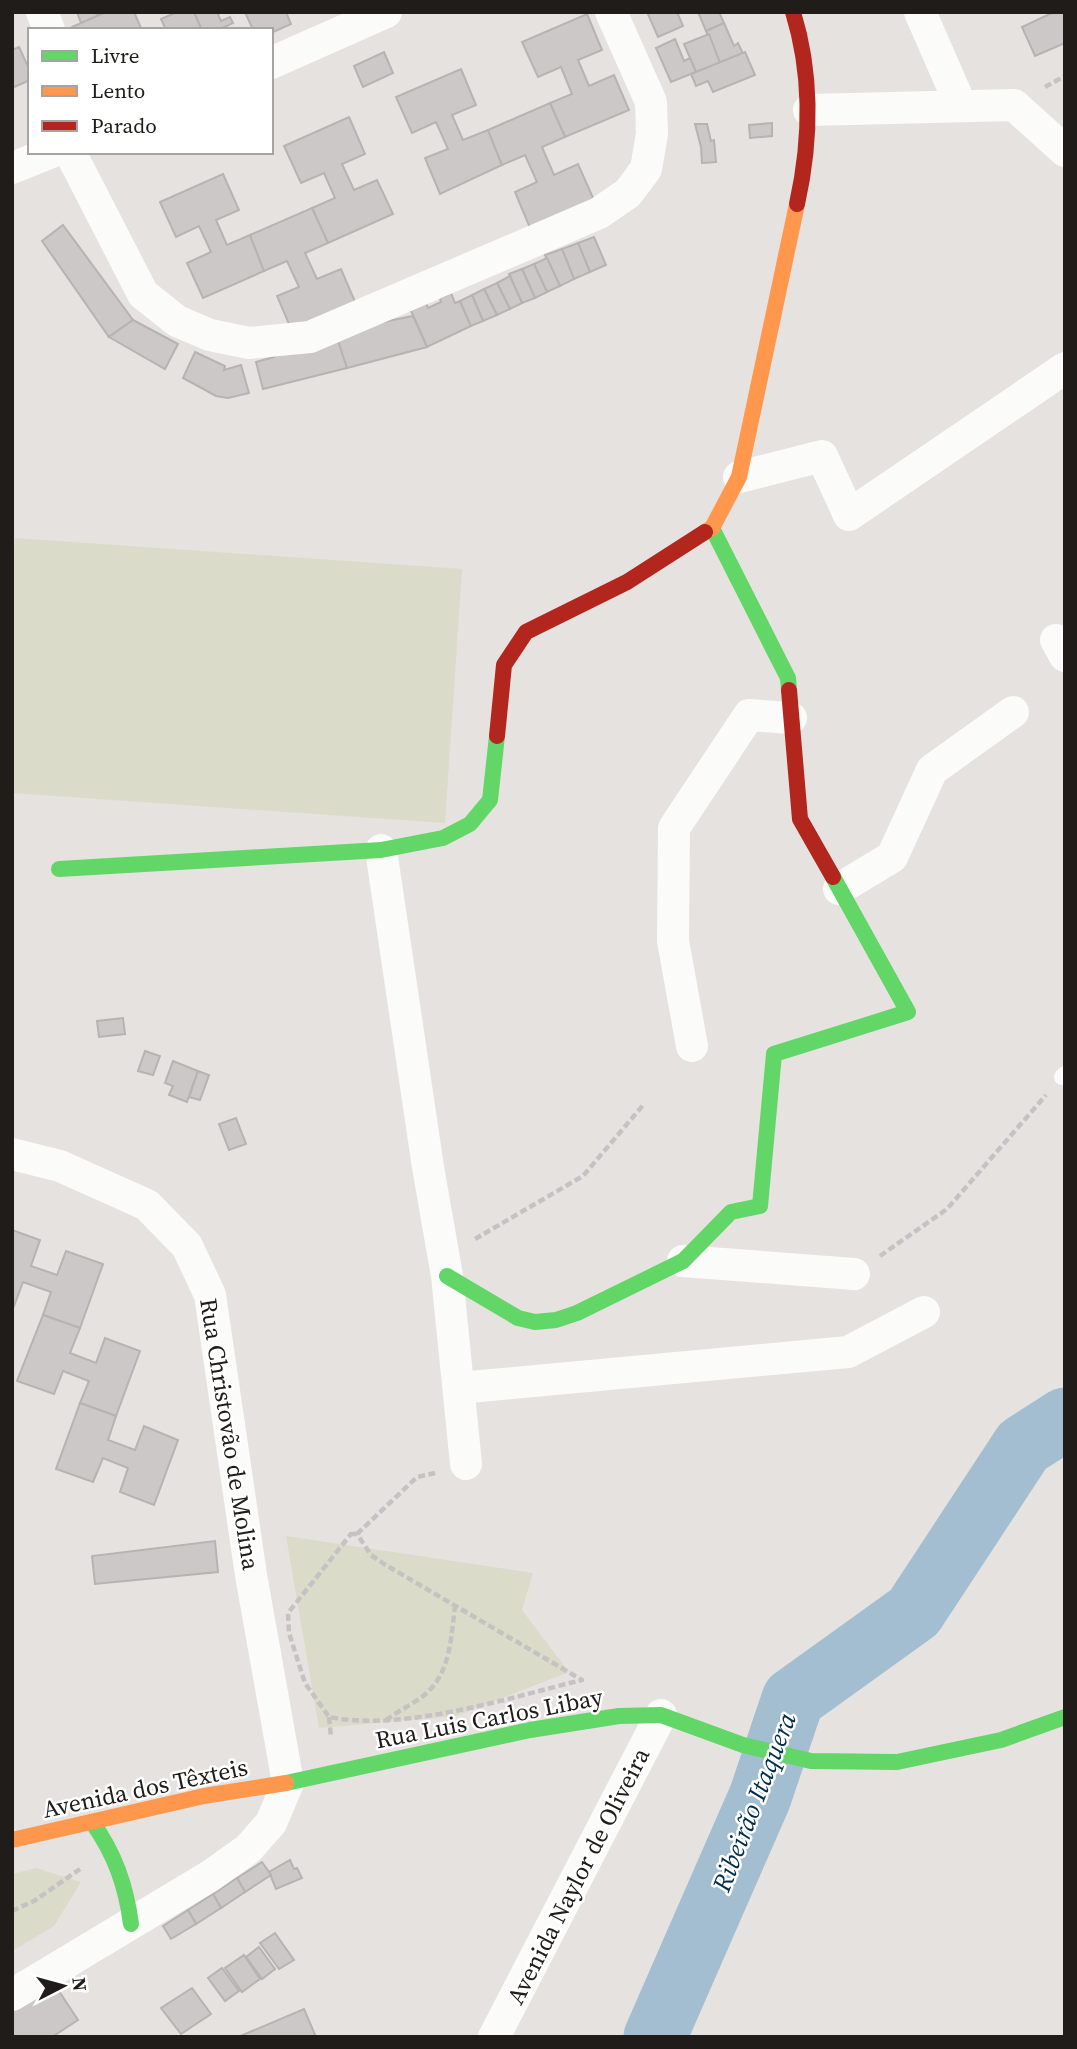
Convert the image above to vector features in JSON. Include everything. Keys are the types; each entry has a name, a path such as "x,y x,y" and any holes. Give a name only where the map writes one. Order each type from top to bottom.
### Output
{"street":[{"path":"273,62 348,20 386,12"},
{"path":"70,154 143,294 177,321 210,335 248,343 310,337 599,213 628,193 646,169 652,134 651,102 611,12"},
{"path":"59,869 381,850 443,838 470,824 490,800 504,665 526,632 628,582 712,528 739,477 801,187 809,110 799,32 793,12"},
{"path":"920,12 961,106"},
{"path":"809,110 1013,105 1065,151"},
{"path":"12,168 47,154"},
{"path":"739,477 822,456 849,514 1065,368"},
{"path":"445,1266 518,1318 535,1322 556,1320 577,1313 683,1261 731,1212 760,1206 774,1054 908,1012 800,819 788,678 712,528"},
{"path":"839,889 892,857 932,770 1013,712"},
{"path":"692,1046 673,941 674,828 749,715 791,718"},
{"path":"381,850 425,1153 445,1266 466,1464"},
{"name":"Rua Christovão de Molina","path":"12,1154 60,1166 147,1205 187,1246 210,1295 251,1575 288,1783"},
{"path":"683,1261 854,1274"},
{"path":"459,1388 848,1352 924,1312"},
{"name":"Rua Luis Carlos Libay","path":"288,1783 530,1730 619,1716 661,1715 743,1745 811,1762 897,1762 1001,1740 1065,1717"},
{"name":"Avenida Naylor de Oliveira","path":"495,2037 661,1715"},
{"path":"12,1995 210,1876 248,1849 271,1823 288,1783"},
{"name":"Avenida dos Têxteis","path":"12,1840 204,1796 288,1783"},
{"path":"92,1822 110,1846 127,1896 131,1924"}],"path":[{"path":"854,1274 947,1209 1063,1076"},
{"path":"445,1266 583,1176 644,1104"},
{"path":"357,1534 371,1555 384,1564 582,1680 452,1710 383,1721 353,1722 329,1717 305,1683 289,1633 288,1612 351,1534 357,1534 417,1478 466,1464"},
{"path":"383,1721 425,1694 438,1679 449,1650 455,1606"},
{"path":"12,1911 34,1901 110,1846"}],"green space":[{"path":"15,538 462,569 445,823 12,793 12,574"},
{"path":"286,1536 533,1573 522,1610 569,1672 456,1716 319,1728"},
{"path":"36,1868 81,1882 54,1926 12,1951 12,1874"}],"building":[{"path":"77,12 96,12 98,16 81,23"},
{"path":"106,12 134,12 141,28 72,28"},
{"path":"177,12 194,12 201,28 165,28 161,19"},
{"path":"194,12 217,12 221,21 230,17 233,23 222,28 201,28"},
{"path":"245,12 286,12 291,24 273,32 273,28 252,28"},
{"path":"647,12 677,12 683,26 658,37"},
{"path":"698,12 719,12 724,23 706,31"},
{"path":"1054,12 1065,12 1065,43 1035,56 1022,27"},
{"path":"587,14 602,50 578,60 589,86 614,75 629,110 565,137 550,103 572,94 561,67 538,77 522,42"},
{"path":"724,23 734,46 738,43 743,54 720,63 706,31"},
{"path":"709,34 720,63 696,72 684,44"},
{"path":"675,39 684,61 690,58 696,72 671,82 656,48"},
{"path":"19,47 28,67 28,81 12,88 12,50"},
{"path":"384,52 393,73 363,87 354,66"},
{"path":"745,52 755,75 713,92 708,81 696,86 691,74"},
{"path":"461,69 476,105 452,115 463,140 488,130 502,165 440,194 425,158 448,149 436,122 412,133 396,97"},
{"path":"550,103 565,137 542,147 554,175 578,164 594,200 530,228 515,192 537,182 525,155 502,165 488,130"},
{"path":"349,117 365,154 342,164 354,190 377,180 393,214 328,243 312,208 335,198 324,173 301,183 284,146"},
{"path":"772,123 772,136 750,138 749,125"},
{"path":"695,124 707,124 711,141 714,140 716,162 702,163"},
{"path":"223,174 239,210 216,220 227,245 250,235 264,271 203,298 187,263 211,252 199,226 176,237 160,202"},
{"path":"312,208 328,243 305,253 317,279 341,269 356,304 292,331 277,296 299,287 287,261 264,271 250,235"},
{"path":"63,225 133,320 109,337 42,241"},
{"path":"594,237 606,265 590,272 578,243"},
{"path":"578,243 590,272 574,279 562,249"},
{"path":"562,249 574,279 560,286 545,255"},
{"path":"547,258 560,286 547,292 534,264"},
{"path":"534,264 547,292 535,298 522,269"},
{"path":"522,269 535,298 522,303 509,274"},
{"path":"510,276 522,303 510,309 497,283"},
{"path":"497,283 510,309 497,315 484,289"},
{"path":"484,289 497,315 483,321 472,295"},
{"path":"451,293 455,303 460,301 471,326 427,347 407,302 422,295 428,308"},
{"path":"472,295 483,321 471,326 460,301"},
{"path":"413,316 427,347 347,368 333,332"},
{"path":"133,320 178,344 165,369 109,337"},
{"path":"338,341 347,368 263,389 256,362 274,357 273,355"},
{"path":"195,352 225,366 224,370 241,365 249,393 228,398 216,396 183,378"},
{"path":"123,1018 125,1034 99,1037 97,1021"},
{"path":"145,1051 160,1056 153,1075 138,1071"},
{"path":"173,1061 198,1071 187,1102 169,1095 173,1086 165,1083"},
{"path":"198,1071 209,1075 200,1100 189,1097"},
{"path":"236,1118 246,1144 229,1150 219,1124"},
{"path":"12,1230 40,1240 31,1266 57,1275 66,1251 103,1264 80,1328 43,1315 51,1292 23,1282 14,1306 12,1305"},
{"path":"43,1315 80,1328 70,1353 96,1363 105,1338 140,1351 116,1416 80,1403 89,1381 63,1371 54,1394 17,1381"},
{"path":"80,1403 116,1416 108,1440 135,1450 144,1426 178,1440 154,1505 120,1492 128,1468 103,1458 93,1482 56,1469"},
{"path":"215,1541 218,1572 95,1584 92,1556"},
{"path":"290,1860 302,1878 276,1889 269,1872"},
{"path":"262,1862 271,1875 245,1892 237,1878"},
{"path":"237,1878 245,1892 221,1908 213,1894"},
{"path":"213,1894 221,1908 196,1924 188,1910"},
{"path":"188,1910 196,1924 171,1939 163,1926"},
{"path":"275,1933 294,1960 279,1969 260,1943"},
{"path":"259,1947 275,1969 262,1979 246,1957"},
{"path":"244,1955 260,1979 242,1992 225,1968"},
{"path":"222,1968 239,1991 225,2001 208,1978"},
{"path":"53,1982 78,2020 52,2037 12,2037 12,2008"},
{"path":"192,1988 211,2014 181,2034 161,2008"},
{"path":"304,2009 316,2037 238,2037"}],"waterway":[{"name":"Ribeirão Itaquera","path":"655,2037 760,1797 793,1699 914,1612 1023,1446 1065,1419"}],"traffic: fast":[{"path":"712,528 788,678 789,690"},
{"path":"59,869 381,850 443,838 470,824 490,800 497,736"},
{"path":"447,1276 518,1318 535,1322 556,1320 577,1313 683,1261 731,1212 760,1206 774,1054 908,1012 833,877"},
{"path":"286,1783 530,1730 619,1716 661,1715 743,1745 811,1761 897,1762 1001,1740 1065,1717"},
{"path":"92,1822 118,1871 131,1924"}],"traffic: slow":[{"path":"705,532 712,528 739,477 797,204"},
{"path":"12,1840 204,1796 286,1783"}],"traffic: jam":[{"path":"793,12 804,59 807,108 805,156 797,204"},
{"path":"497,736 504,665 526,632 627,582 705,532"},
{"path":"789,690 800,819 833,877"}]}
